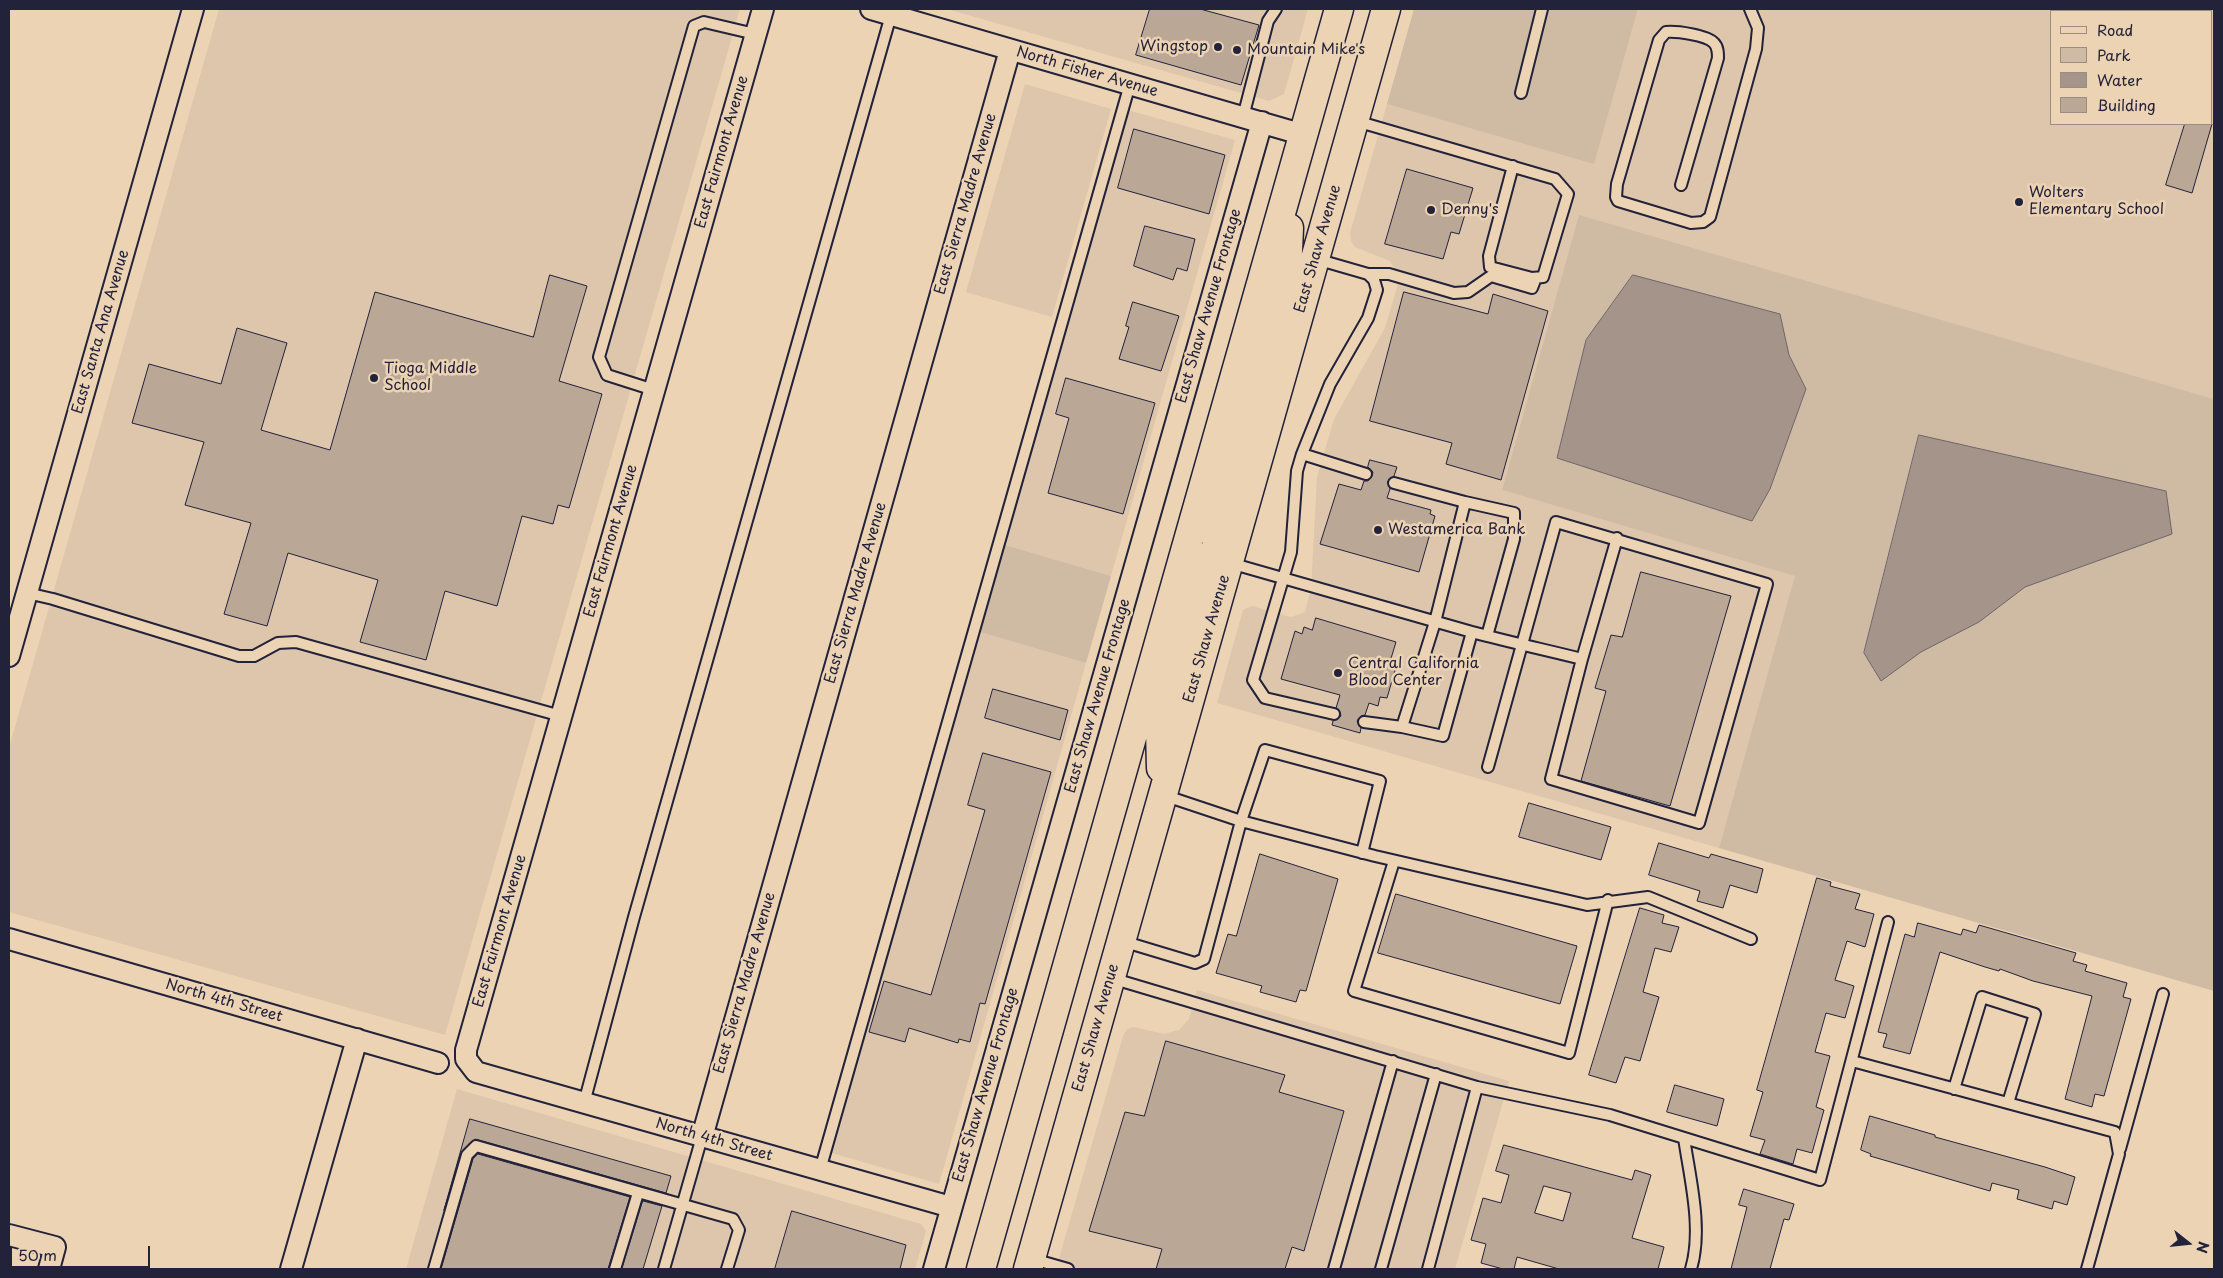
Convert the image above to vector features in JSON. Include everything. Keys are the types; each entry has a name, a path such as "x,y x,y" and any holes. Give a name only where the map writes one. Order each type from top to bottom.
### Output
{"main road":[{"path":"981,1269 1291,182 1338,9"},
{"name":"East Shaw Avenue","path":"1029,1264 1386,9"},
{"path":"1228,562 1219,553 1216,545 1216,524 1286,274 1291,182"},
{"path":"1162,795 1160,730 1204,572 1203,563 1196,555 1186,552"}],"street":[{"name":"East Santa Ana Avenue","path":"9,656 193,9"},
{"name":"East Fairmont Avenue","path":"476,1072 466,1058 466,1050 763,9"},
{"name":"North Fisher Avenue","path":"871,9 1304,135"},
{"name":"East Sierra Madre Avenue","path":"702,1136 1010,50"},
{"name":"East Shaw Avenue Frontage","path":"934,1269 1262,122"},
{"name":"North 4th Street","path":"9,939 438,1063"},
{"path":"291,1269 357,1039"},
{"name":"North 4th Street","path":"476,1072 951,1207"},
{"path":"9,1235 55,1247 49,1269"}],"lane":[{"path":"1243,117 1268,21 1276,9"},
{"path":"1521,93 1542,9"},
{"path":"1681,185 1718,58 1717,47 1713,41 1706,38 1675,31 1666,32 1659,40 1616,184 1616,197 1618,201 1673,218 1691,223 1703,222 1710,217 1756,49 1758,28 1750,9"},
{"path":"584,1103 634,917 891,15"},
{"path":"654,390 607,375 599,358 694,26 704,22 755,34"},
{"path":"820,1170 1130,84"},
{"path":"1355,121 1513,166 1554,179 1568,194 1543,277 1536,278 1490,267 1488,256 1513,166"},
{"path":"1315,258 1368,274 1390,274 1454,293 1468,292 1491,276 1532,288 1536,278"},
{"path":"1334,714 1265,698 1253,680 1291,552 1297,471 1330,384 1368,318 1377,290 1374,280 1368,274"},
{"path":"1302,454 1366,474"},
{"path":"1394,483 1514,513 1514,539 1487,636"},
{"path":"1402,727 1434,622 1466,502"},
{"path":"1488,768 1556,522 1616,538 1768,584 1699,823 1551,779 1616,538"},
{"path":"1228,562 1434,622 1582,659"},
{"path":"27,593 54,599 239,656 254,656 278,643 296,642 561,716"},
{"path":"1364,722 1402,727 1443,736 1472,632"},
{"path":"1121,941 1194,963 1204,959 1241,821 1266,750 1380,781 1362,853"},
{"path":"1162,795 1241,821 1362,853 1587,905 1608,900 1648,897 1751,939"},
{"path":"1394,861 1354,991 1569,1053 1608,900"},
{"path":"1110,978 1477,1087 1610,1115 1820,1180 1888,922"},
{"path":"2087,1269 2163,994"},
{"path":"1954,1088 1982,997 2035,1014 2008,1103"},
{"path":"1334,1269 1393,1061"},
{"path":"1852,1061 2115,1132 2119,1154"},
{"path":"1381,1269 1436,1074"},
{"path":"1428,1269 1477,1087"},
{"path":"664,1269 702,1136"},
{"path":"1684,1138 1695,1216 1695,1256 1691,1269"},
{"path":"434,1269 467,1155 476,1146 733,1219 739,1230 727,1269"},
{"path":"615,1269 638,1193"},
{"path":"1029,1264 1068,1269"}],"shaded area":[{"name":"Tioga Middle School","path":"219,9 740,9 445,1035 9,912 9,748"},
{"path":"947,9 1308,9 1284,94 1269,101"},
{"path":"1638,9 2214,9 2214,399 1579,216 1502,490 1796,575 1719,848 1217,703 1243,610 1252,606 1291,617 1305,612 1311,589 1317,477 1334,419 1385,328 1398,284 1398,275 1390,261 1355,247 1351,241 1350,233 1387,104 1594,163"},
{"path":"1025,84 1111,109 1052,317 966,292"},
{"path":"1128,110 1235,140 1111,576 1005,545"},
{"path":"980,632 1086,663 939,1184 832,1153"},
{"path":"1197,990 1509,1081 1455,1269 1056,1269 1123,1036 1127,1029 1134,1027 1164,1034 1179,1030 1189,1019"},
{"path":"457,1089 921,1224 926,1231 915,1269 406,1269"}],"green space":[{"path":"1414,9 1638,9 1594,164 1387,104"},
{"path":"1579,215 2214,399 2214,991 1719,848 1795,576 1502,490"},
{"path":"1005,545 1111,576 1086,663 980,632"}],"water":[{"path":"1633,275 1780,314 1789,355 1806,389 1770,489 1752,521 1557,458 1586,340"},
{"path":"1919,435 2166,491 2172,534 2025,587 1979,622 1921,652 1881,681 1864,653"}],"building":[{"path":"1150,9 1200,9 1259,25 1241,85 1136,55"},
{"path":"2185,125 2212,125 2192,193 2166,185"},
{"path":"1134,129 1225,155 1209,214 1118,188"},
{"name":"Denny's","path":"1407,169 1473,188 1459,234 1451,232 1443,259 1385,244"},
{"path":"1145,226 1195,239 1187,271 1177,268 1173,280 1134,266"},
{"path":"550,275 587,286 559,381 602,394 569,508 558,505 553,524 522,516 497,606 445,591 426,660 360,642 378,580 288,553 267,626 224,614 251,523 185,505 204,442 132,423 149,364 221,384 237,328 287,343 261,430 330,450 375,292 533,337"},
{"path":"1404,292 1488,314 1493,294 1548,311 1501,480 1446,464 1452,443 1370,421"},
{"path":"1133,302 1179,316 1161,371 1119,359 1129,327 1126,326"},
{"path":"1066,378 1155,403 1123,514 1048,493 1069,418 1056,414"},
{"name":"Westamerica Bank","path":"1370,460 1397,467 1394,476 1388,481 1390,489 1387,498 1431,510 1430,514 1435,516 1419,572 1320,544 1339,484 1361,490 1364,481 1368,481 1372,476 1373,472 1368,467"},
{"path":"1641,572 1731,596 1670,806 1581,781 1606,691 1595,688 1611,635 1622,637"},
{"name":"Central California Blood Center","path":"1316,618 1396,642 1389,665 1396,667 1387,698 1380,697 1378,706 1369,703 1365,715 1361,716 1357,721 1361,728 1360,733 1332,725 1333,721 1341,716 1336,708 1340,695 1281,679 1295,631 1302,634 1304,627 1312,630"},
{"path":"993,689 1068,710 1060,740 985,718"},
{"path":"983,753 1051,772 985,1004 980,1003 970,1042 959,1039 958,1043 909,1028 905,1042 869,1032 884,981 931,995 985,810 968,805"},
{"path":"1529,803 1611,827 1601,860 1519,837"},
{"path":"1659,843 1709,858 1711,854 1763,869 1757,893 1730,885 1723,908 1697,901 1700,891 1649,875"},
{"path":"1260,854 1338,879 1306,991 1300,990 1296,1002 1260,992 1262,986 1216,973 1228,934 1236,936"},
{"path":"1817,878 1831,882 1830,886 1860,894 1855,909 1874,914 1865,947 1847,941 1835,980 1854,986 1845,1018 1826,1013 1815,1052 1830,1056 1816,1107 1824,1110 1812,1153 1797,1149 1793,1164 1760,1154 1765,1140 1750,1136 1763,1092 1757,1090"},
{"path":"1396,894 1577,946 1560,1004 1378,953"},
{"path":"1640,908 1664,915 1662,923 1679,927 1671,952 1655,948 1643,992 1659,997 1640,1061 1625,1057 1616,1083 1589,1075"},
{"path":"1918,923 1961,935 1963,929 1976,933 1979,925 2076,953 2073,961 2087,965 2085,971 2127,983 2123,997 2131,999 2104,1096 2095,1094 2092,1107 2065,1099 2092,996 2033,981 2000,969 1999,971 1940,952 1910,1054 1883,1047 1887,1034 1878,1032 1905,934 1914,937"},
{"path":"1166,1041 1285,1075 1279,1092 1344,1111 1304,1251 1292,1247 1285,1269 1156,1269 1162,1249 1089,1231 1125,1112 1144,1116"},
{"path":"1675,1085 1724,1099 1717,1126 1667,1112"},
{"path":"1870,1116 1935,1135 1935,1137 2075,1177 2067,1205 2054,1201 2052,1209 2017,1199 2019,1190 1992,1183 1990,1191 1870,1156 1871,1154 1861,1150"},
{"path":"470,1119 671,1176 666,1193 475,1139 461,1153 444,1210"},
{"path":"1504,1145 1632,1180 1635,1170 1651,1175 1632,1238 1664,1247 1658,1269 1559,1269 1517,1257 1514,1269 1503,1269 1481,1263 1486,1244 1471,1240 1483,1198 1501,1203 1509,1175 1496,1171","holes":["1544,1186 1571,1193 1563,1221 1535,1213"]},
{"path":"478,1154 630,1197 608,1269 441,1269 473,1159"},
{"path":"1744,1189 1794,1204 1789,1220 1784,1219 1770,1269 1731,1269 1747,1207 1739,1205"},
{"path":"643,1201 662,1206 643,1269 622,1269"},
{"path":"792,1211 906,1245 900,1269 775,1269"}],"place":[{"name":"Wingstop","path":"1218,47"},
{"name":"Mountain Mike's","path":"1237,50"},
{"name":"Wolters Elementary School","path":"2019,202"},
{"name":"Denny's","path":"1431,210"},
{"name":"Tioga Middle School","path":"374,378"},
{"name":"Westamerica Bank","path":"1378,530"},
{"name":"Central California Blood Center","path":"1338,673"}]}
